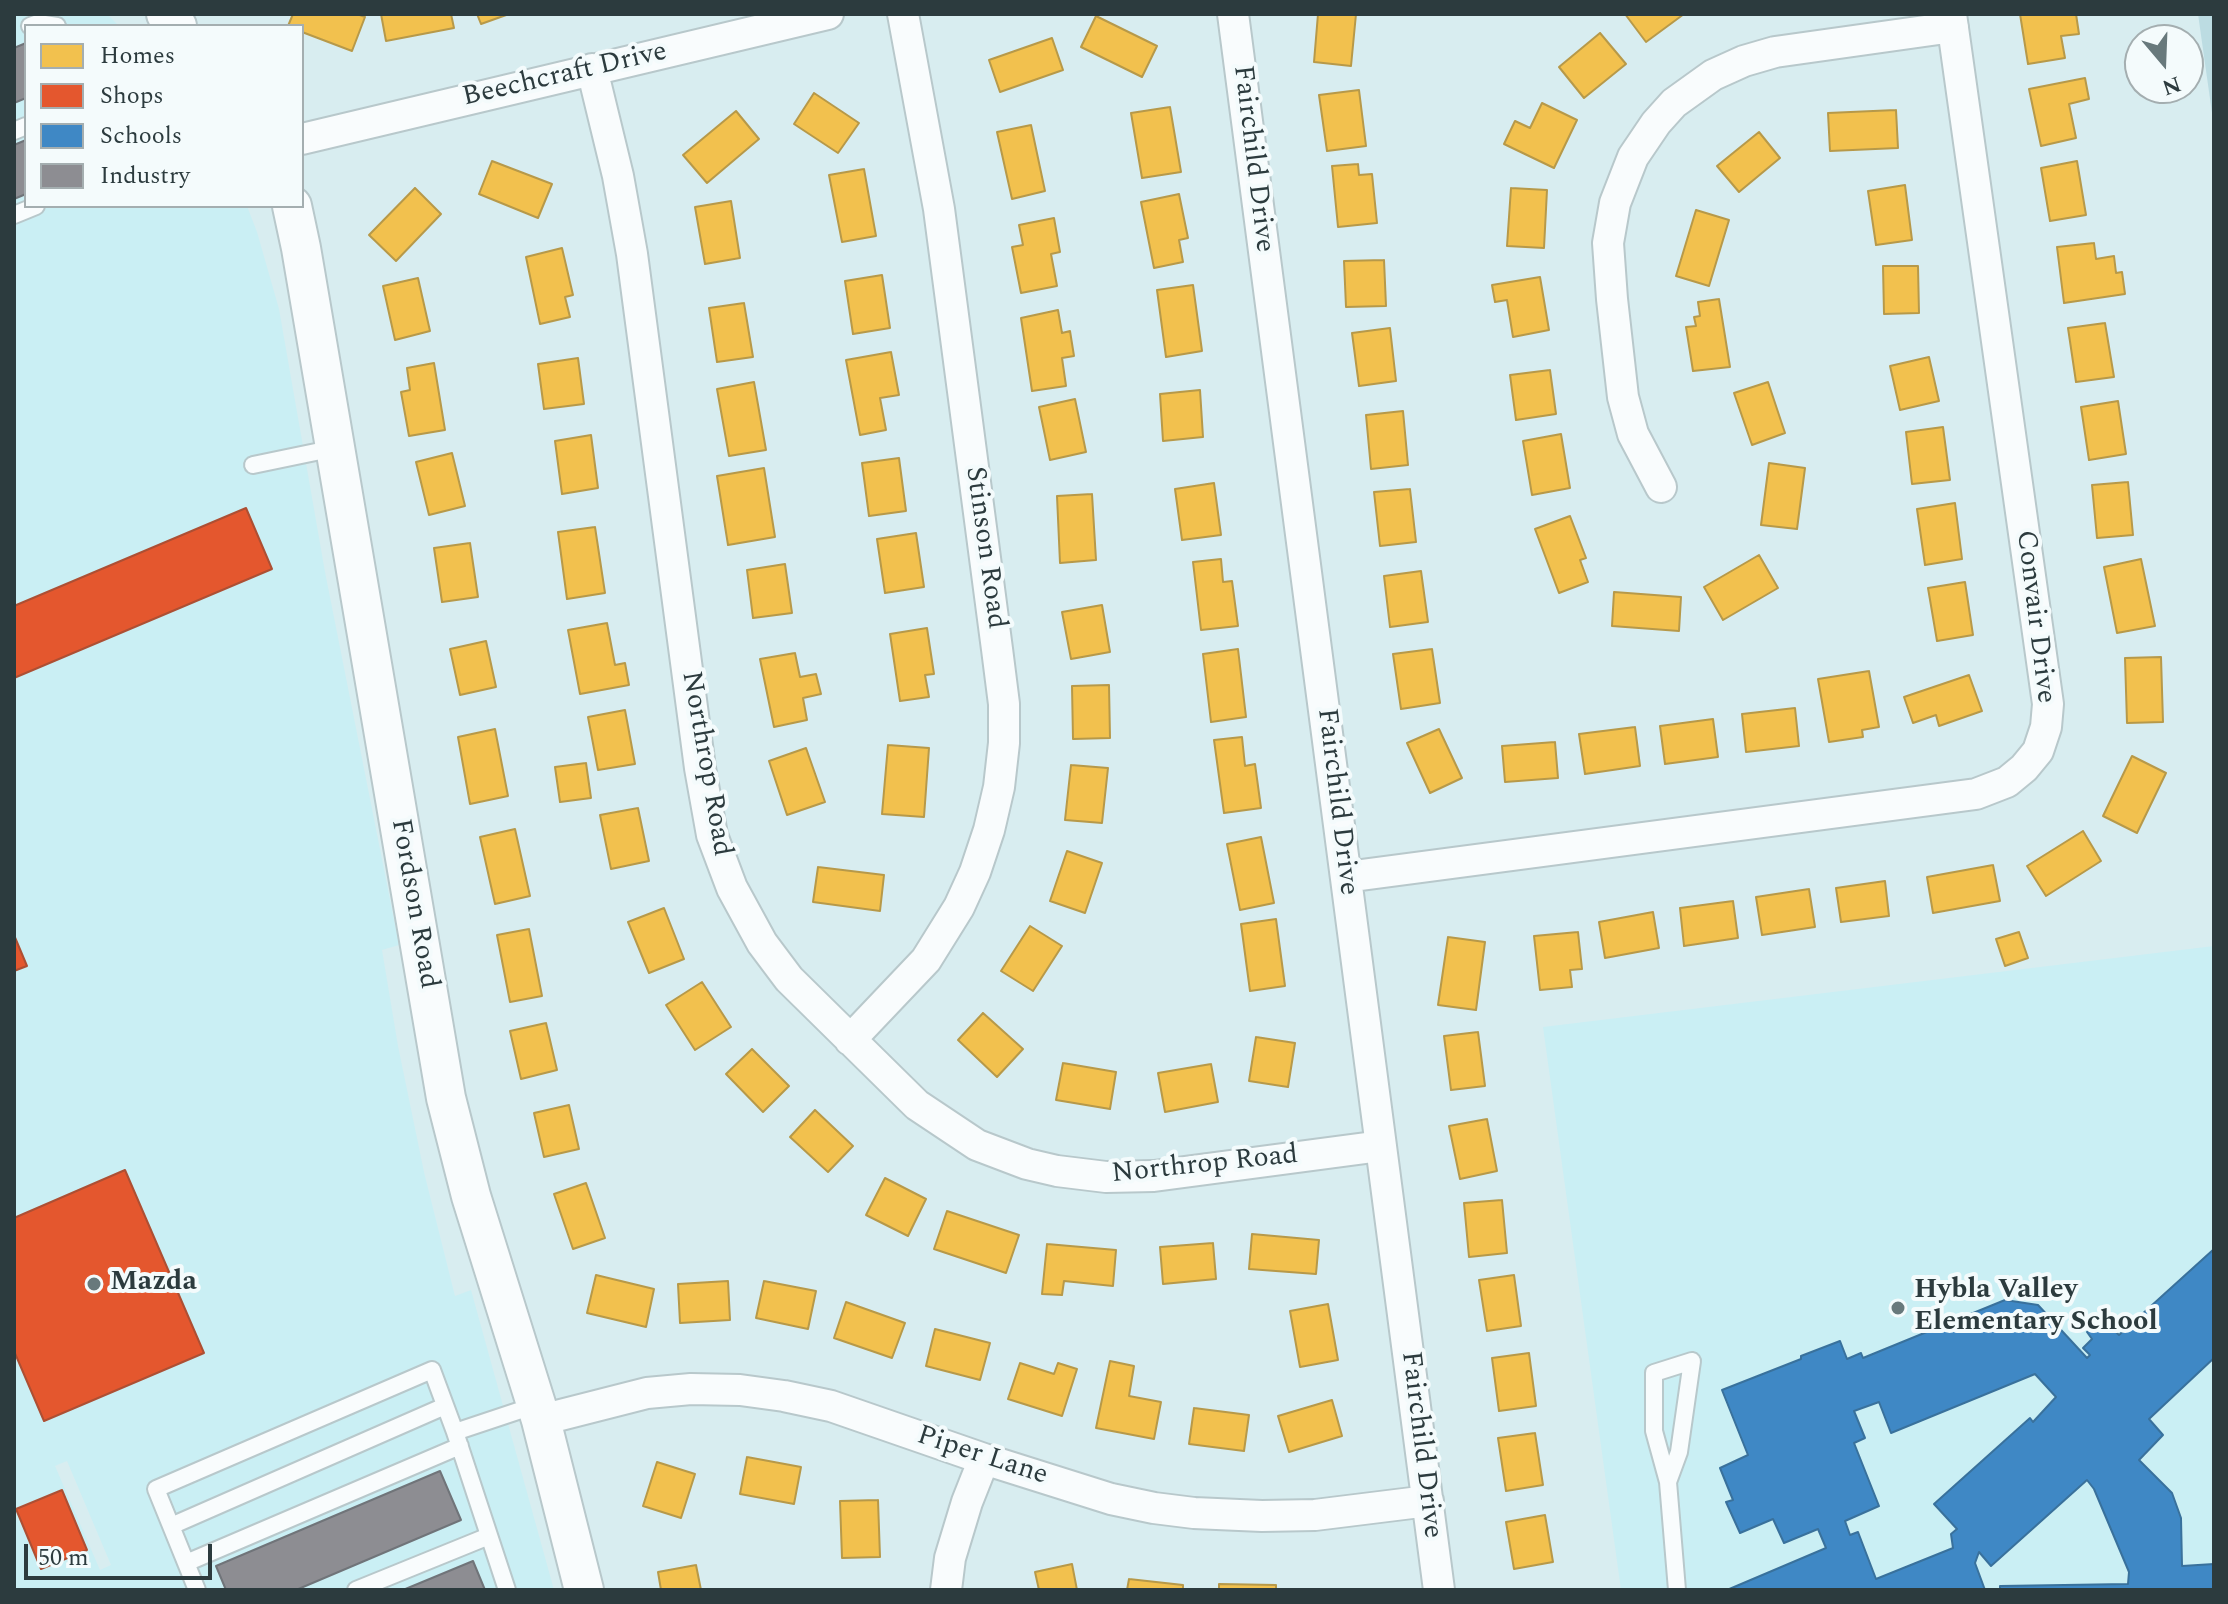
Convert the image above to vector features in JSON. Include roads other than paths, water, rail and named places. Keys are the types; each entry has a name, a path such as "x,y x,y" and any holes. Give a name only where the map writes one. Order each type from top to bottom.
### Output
{"street":[{"name":"Beechcraft Drive","path":"304,139 828,14"},
{"name":"Stinson Road","path":"850,1040 926,960 959,907 989,830 999,787 1004,743 1004,704 939,209 903,14"},
{"name":"Fairchild Drive","path":"1233,14 1439,1590"},
{"name":"Convair Drive","path":"1346,877 1976,794 2007,782 2038,751 2046,727 2048,704 1952,20"},
{"path":"1661,487 1633,434 1623,397 1612,299 1608,243 1615,203 1633,157 1674,103 1713,75 1744,61 1775,52 1952,20"},
{"name":"Northrop Road","path":"592,69 618,176 632,254 700,768 712,835 732,888 762,943 789,979 907,1096 951,1129 1001,1156 1057,1171 1106,1177 1154,1176 1381,1146"},
{"name":"Fordson Road","path":"292,208 446,1098 471,1196 538,1413 584,1590"},
{"name":"Piper Lane","path":"538,1413 647,1393 691,1389 740,1390 831,1406 1111,1499 1194,1513 1315,1515 1428,1501"},
{"path":"946,1590 950,1558 984,1459"}],"lane":[{"path":"253,465 335,448"},
{"path":"1668,1482 1679,1452 1692,1361 1654,1373 1654,1431 1668,1482 1677,1590"},
{"path":"197,1590 156,1489 432,1370 507,1590"},
{"path":"171,1526 445,1406"},
{"path":"186,1563 457,1439 538,1413"},
{"path":"356,1590 489,1536"}],"place":[{"name":"Mazda","path":"94,1284"},
{"name":"Hybla Valley Elementary School","path":"1898,1308"}]}
